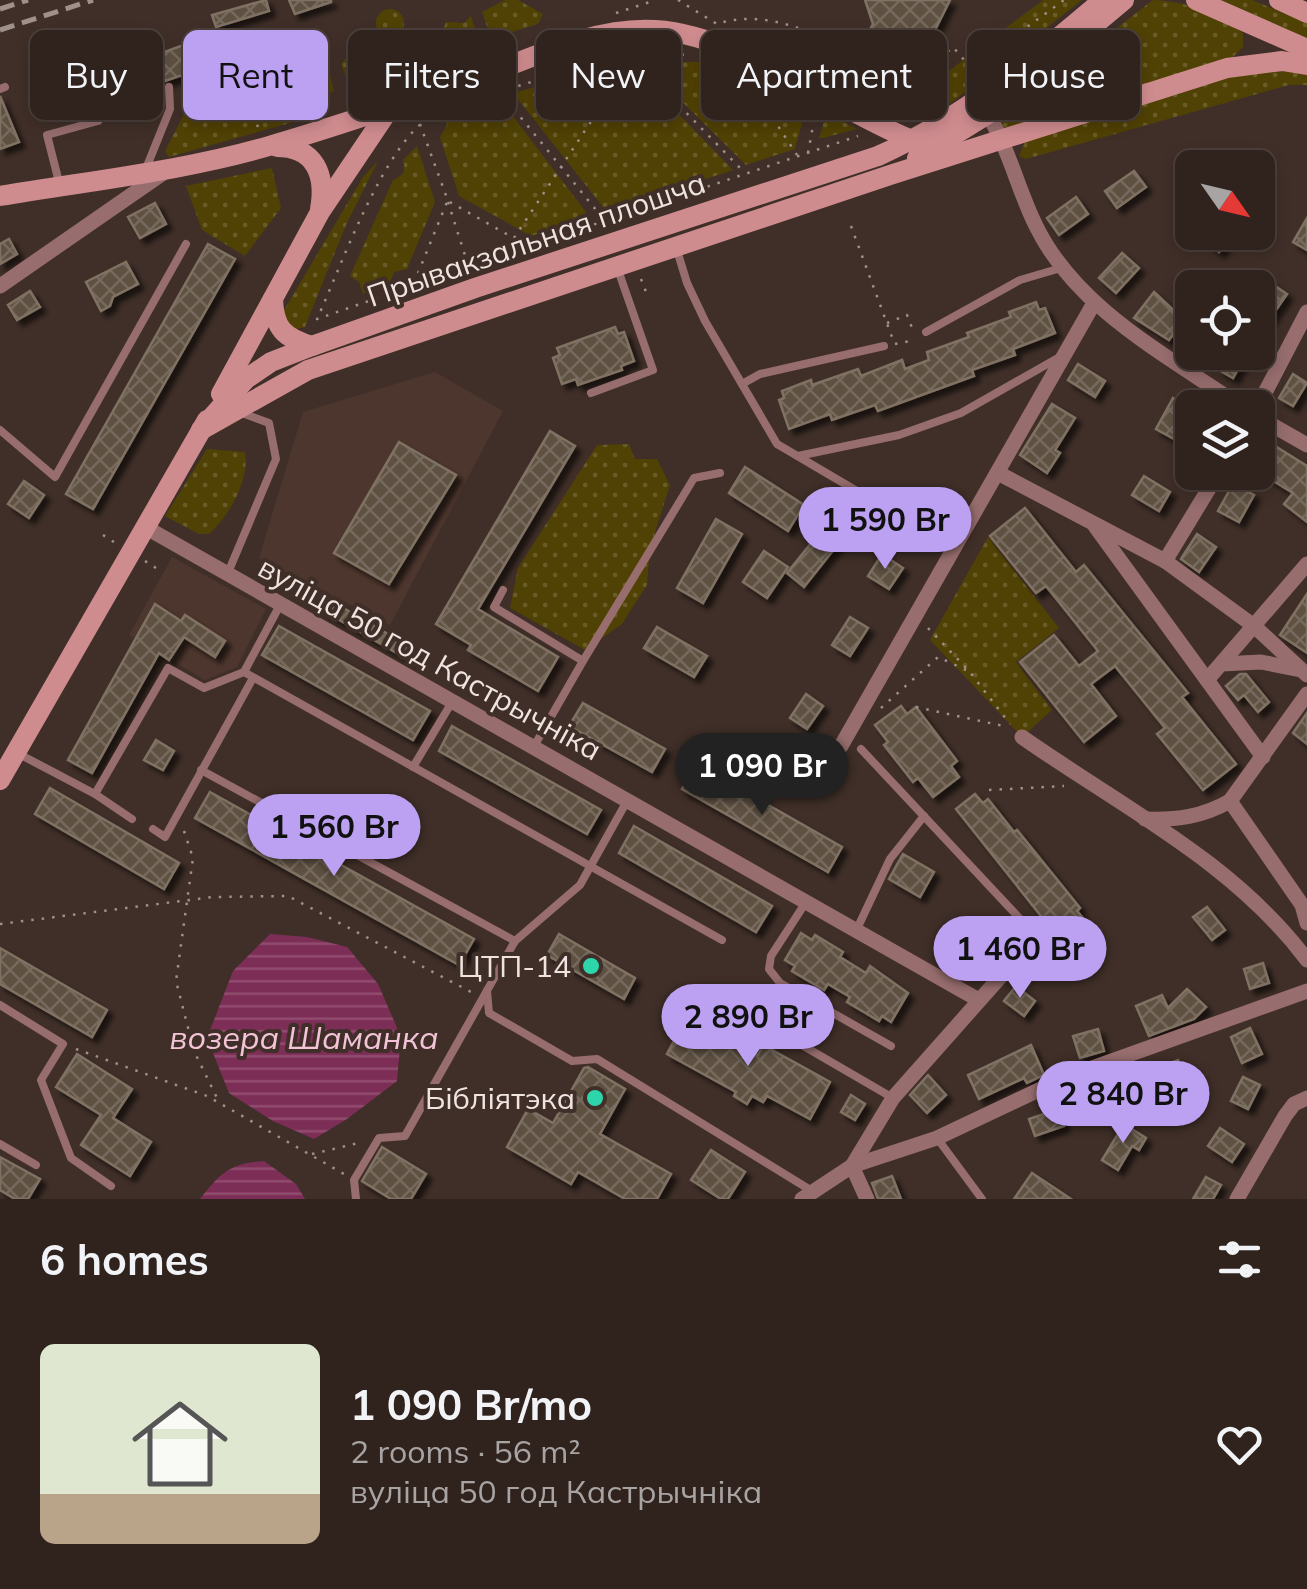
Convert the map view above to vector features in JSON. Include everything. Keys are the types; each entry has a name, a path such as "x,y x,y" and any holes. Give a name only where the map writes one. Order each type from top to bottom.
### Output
{"main road":[{"path":"1069,30 1103,0"},
{"path":"1084,30 1124,0"},
{"path":"1196,0 1307,48"},
{"path":"1279,0 1307,13"},
{"path":"516,64 624,31 657,30 743,55 912,140"},
{"path":"890,175 1227,68 1282,61 1307,64"},
{"name":"Прывакзальная плошча","path":"201,430 229,394 271,362 475,288 878,156 967,114"},
{"path":"890,175 967,118"},
{"path":"0,196 265,147 352,120"},
{"path":"0,780 201,430 320,212 382,120"},
{"path":"265,147 298,150 316,163 324,190 320,212"},
{"name":"Прывакзальная плошча","path":"201,430 308,370 890,175"},
{"path":"273,299 274,321 282,333 312,346"}],"street":[{"path":"990,120 1002,140 1036,226 1062,268 1094,303 1217,390"},
{"path":"0,286 174,166"},
{"path":"96,180 110,194 109,212"},
{"path":"841,746 1094,303"},
{"path":"1266,390 1307,312"},
{"path":"1275,426 1307,444"},
{"path":"998,473 1165,561 1254,626 1304,673"},
{"path":"1165,561 1208,490"},
{"path":"1092,522 1264,757"},
{"name":"вуліца 50 год Кастрычніка","path":"145,527 977,999"},
{"path":"1207,680 1307,564"},
{"path":"1221,664 1260,662 1304,673"},
{"path":"1145,819 1178,820 1212,811 1230,801 1307,694"},
{"path":"1022,738 1204,858 1255,904 1307,960"},
{"path":"1230,801 1302,905 1307,923"},
{"path":"852,1166 893,1098 1025,949"},
{"path":"807,1195 852,1166 937,1138 1064,1078 1307,991"},
{"path":"1236,1199 1285,1116 1294,1104 1307,1098"},
{"path":"852,1166 867,1199"}],"lane":[{"path":"145,171 170,109 169,86"},
{"path":"60,186 47,134 98,121"},
{"path":"0,430 55,476 186,244"},
{"path":"676,247 705,321 777,444 862,494 923,539"},
{"path":"591,393 653,370 617,267"},
{"path":"926,332 1020,280 1062,268"},
{"path":"742,384 760,374 884,346"},
{"path":"798,456 898,435 962,413 1064,355"},
{"path":"227,575 276,459 269,423 234,410"},
{"path":"533,748 694,478 720,473"},
{"path":"502,590 494,607 582,661"},
{"path":"94,794 168,668 204,688 244,672 280,605"},
{"path":"244,672 722,940"},
{"path":"153,829 165,837 253,678"},
{"path":"412,767 452,702"},
{"path":"861,749 1037,937 1025,949"},
{"path":"15,752 132,819"},
{"path":"201,770 515,940"},
{"path":"356,1199 354,1180 379,1138 404,1136 515,940 580,885 627,801"},
{"path":"856,931 890,859 924,816"},
{"path":"806,902 770,956 769,969 780,983 891,1046"},
{"path":"484,994 489,1013 572,1061 597,1060 807,1195"},
{"path":"726,1001 893,1098"},
{"path":"0,1006 64,1044 42,1080 71,1158 111,1186"},
{"path":"937,1138 982,1199"},
{"path":"0,1144 36,1165"}],"path":[{"path":"643,6 656,0"},
{"path":"678,0 717,24 740,16 806,30"},
{"path":"420,121 380,180 317,319 468,264 882,128 905,87 938,57 953,47 971,68 1064,0"},
{"path":"681,54 701,55"},
{"path":"681,108 745,174"},
{"path":"516,111 605,221"},
{"path":"256,120 265,147"},
{"path":"514,238 591,120"},
{"path":"774,120 798,156"},
{"path":"808,153 814,120"},
{"path":"420,121 468,264"},
{"path":"448,201 528,246"},
{"path":"412,286 448,201"},
{"path":"851,226 887,322 896,346 916,339 907,315 887,322"},
{"path":"916,616 970,671 1014,729 916,708"},
{"path":"874,715 938,657 970,671"},
{"path":"989,790 1090,785"},
{"path":"178,813 193,858 176,981 194,1051 220,1104"},
{"path":"0,924 186,901 288,896 484,994"},
{"path":"64,1044 220,1104 354,1180"},
{"path":"309,1155 379,1138"}],"shaded area":[{"path":"505,0 518,0 543,14 538,24 516,31 488,30 482,12"},
{"path":"1043,0 1082,0 1044,30 1003,30"},
{"path":"1153,0 1176,2 1226,20 1243,34 1243,47 1232,58 1140,86 1140,30 1114,30"},
{"path":"1221,0 1252,0 1307,23 1307,38"},
{"path":"390,9 402,18 401,30 379,30 376,23 380,13"},
{"path":"471,16 475,30 443,30 446,22 464,23"},
{"path":"967,57 967,90 947,106 947,72"},
{"path":"348,59 348,82 341,64"},
{"path":"681,62 701,62 701,120 803,120 795,149 746,165 681,101"},
{"path":"328,68 334,91 328,93"},
{"path":"1276,71 1307,73 1307,85 1289,85 1026,159 1019,156 1026,140 1089,120 1140,120 1140,104 1219,79"},
{"path":"536,87 536,120 681,120 681,117 733,170 607,212 516,97 516,92"},
{"path":"183,116 183,120 301,120 169,157 165,151"},
{"path":"445,120 516,120 589,216 531,236 459,196 440,137 447,125"},
{"path":"824,120 840,120 857,129 819,139"},
{"path":"999,120 1031,120 1002,129 997,123"},
{"path":"417,146 435,202 407,269 394,272 390,282 363,294 359,282 350,276 393,180 403,172 403,160"},
{"path":"378,161 346,225 305,327 296,329 286,323 283,312 363,177"},
{"path":"272,168 281,208 245,256 202,230 186,186"},
{"path":"435,372 503,411 390,625 259,558 303,412"},
{"path":"629,444 635,459 657,459 670,485 650,548 647,585 622,624 585,650 510,608 518,568 597,445"},
{"path":"207,449 245,452 246,463 241,486 224,518 209,534 199,534 165,516"},
{"path":"988,537 1059,628 1016,662 1052,710 1022,737 930,640"},
{"path":"172,557 266,609 237,667 205,680 129,635"}],"water":[{"name":"возера Шаманка","path":"270,934 307,937 347,947 378,984 401,1037 397,1081 314,1139 273,1121 229,1093 207,1038 233,971"},
{"path":"264,1161 296,1184 305,1199 200,1199 227,1171"}],"building":[{"path":"266,0 269,11 216,27 212,15"},
{"path":"289,0 331,0 331,2 295,14"},
{"path":"865,0 950,0 935,30 870,30 873,24"},
{"path":"183,45 183,75 165,81 163,52"},
{"path":"0,96 19,142 0,149"},
{"path":"1134,171 1146,187 1117,208 1105,191"},
{"path":"1076,197 1088,214 1059,235 1047,218"},
{"path":"155,203 166,224 140,238 128,217"},
{"path":"1307,218 1307,250 1293,242"},
{"path":"9,239 17,254 0,264 0,244"},
{"path":"208,244 235,259 93,509 66,494"},
{"path":"1122,253 1139,268 1116,293 1099,278"},
{"path":"126,262 138,284 113,297 110,306 101,311 86,282"},
{"path":"1275,286 1287,294 1275,311"},
{"path":"30,291 40,307 17,320 8,305"},
{"path":"1154,292 1175,312 1175,332 1169,340 1134,318"},
{"path":"1036,302 1039,310 1045,308 1055,333 1013,349 1015,355 972,370 974,376 878,411 875,405 832,420 830,414 789,429 779,400 784,398 782,391 858,369 861,376 902,360 905,369 929,360 927,352 969,337 967,333 1011,317 1009,312"},
{"path":"615,327 618,334 624,332 634,361 621,366 622,370 578,385 576,379 562,384 553,358 560,355 557,348"},
{"path":"1078,364 1105,381 1095,397 1068,380"},
{"path":"1219,370 1238,370 1233,378"},
{"path":"1293,374 1307,383 1293,406 1279,398"},
{"path":"1173,398 1175,399 1175,440 1156,429"},
{"path":"1052,404 1075,418 1055,450 1060,453 1047,473 1020,455"},
{"path":"550,431 575,446 478,609 558,657 538,691 468,650 471,645 436,624"},
{"path":"399,442 456,475 389,584 334,553"},
{"path":"1275,446 1307,466 1307,522 1284,504 1293,493 1275,482"},
{"path":"745,467 804,505 788,531 729,493"},
{"path":"1144,476 1170,492 1159,511 1132,495"},
{"path":"24,481 44,495 29,518 8,504"},
{"path":"1230,490 1254,495 1239,522 1218,511"},
{"path":"1025,508 1076,572 1084,565 1188,693 1182,697 1236,764 1203,790 1157,734 1165,728 1115,666 1091,684 1116,716 1084,742 1020,662 1054,635 1079,666 1098,651 1046,586 1036,593 990,536"},
{"path":"837,511 854,524 804,587 787,573"},
{"path":"716,519 742,534 703,603 677,588"},
{"path":"1197,534 1216,547 1199,572 1181,559"},
{"path":"764,551 788,567 767,598 743,582"},
{"path":"882,554 903,568 889,589 868,576"},
{"path":"1307,594 1307,653 1280,635"},
{"path":"328,599 415,650 409,660 322,610"},
{"path":"155,604 181,621 185,615 225,641 215,657 184,637 169,660 159,653 92,773 68,760"},
{"path":"850,617 868,628 850,656 832,645"},
{"path":"279,626 430,711 413,740 262,655"},
{"path":"657,627 707,656 694,677 644,648"},
{"path":"1240,674 1246,674 1269,702 1258,712 1244,695 1238,700 1226,686"},
{"path":"806,694 823,706 807,729 790,718"},
{"path":"583,703 665,749 652,772 569,726"},
{"path":"901,706 907,714 916,707 957,761 951,766 959,777 933,797 918,778 913,782 884,745 888,742 875,725"},
{"path":"1307,713 1307,744 1293,733"},
{"path":"452,726 601,810 587,834 439,751"},
{"path":"156,740 174,751 163,770 144,760"},
{"path":"696,764 842,847 828,872 682,789"},
{"path":"50,788 179,863 164,889 35,814"},
{"path":"210,792 474,939 459,965 195,818"},
{"path":"975,794 983,803 988,799 1014,832 1017,830 1080,908 1077,911 1089,925 1064,945 956,809"},
{"path":"634,826 772,906 756,932 619,853"},
{"path":"903,854 934,872 920,897 889,879"},
{"path":"1207,907 1225,930 1212,940 1193,917"},
{"path":"801,933 812,940 815,935 843,952 840,957 866,973 870,966 908,993 891,1022 882,1016 879,1021 847,1002 850,997 828,984 824,990 792,971 795,966 785,960"},
{"name":"ЦТП-14","path":"559,934 635,978 624,999 547,955"},
{"path":"0,948 107,1010 92,1037 0,984"},
{"path":"1263,963 1269,983 1250,989 1244,969"},
{"path":"1016,986 1035,1001 1024,1016 1004,1001"},
{"path":"1187,989 1206,1007 1194,1019 1149,1036 1136,1006 1162,995 1168,1008"},
{"path":"687,1016 758,1055 763,1045 830,1082 810,1119 767,1096 763,1102 752,1096 747,1104 734,1096 736,1092 667,1054"},
{"path":"1250,1028 1262,1054 1242,1063 1231,1037"},
{"path":"1098,1029 1104,1051 1080,1058 1073,1036"},
{"path":"1031,1045 1044,1075 1027,1083 1024,1078 979,1099 968,1075"},
{"path":"77,1054 132,1089 113,1118 151,1142 130,1176 81,1145 101,1115 56,1087"},
{"path":"1178,1060 1186,1080 1100,1110 1094,1091"},
{"path":"588,1067 625,1089 600,1134 671,1174 657,1199 625,1199 578,1172 571,1184 507,1147 528,1109 553,1123"},
{"path":"928,1075 946,1095 927,1113 910,1095"},
{"path":"1243,1077 1260,1085 1248,1109 1231,1101"},
{"path":"851,1095 865,1104 855,1120 841,1112"},
{"path":"1058,1109 1064,1126 1035,1136 1029,1119"},
{"path":"1124,1124 1146,1138 1139,1150 1132,1146 1118,1170 1102,1160"},
{"path":"1220,1128 1244,1144 1232,1162 1208,1146"},
{"path":"382,1147 426,1174 411,1199 391,1199 362,1181"},
{"path":"711,1150 745,1172 728,1199 721,1199 691,1180"},
{"path":"0,1157 40,1179 28,1199 15,1199 0,1190"},
{"path":"1032,1173 1071,1199 1014,1199"},
{"path":"892,1176 901,1199 878,1199 872,1183"},
{"path":"1206,1177 1221,1185 1213,1199 1193,1199"}],"railway":[{"path":"0,9 28,0"},
{"path":"0,30 93,0"}],"place":[{"name":"ЦТП-14","path":"591,966"},
{"name":"Бібліятэка","path":"595,1098"}]}
